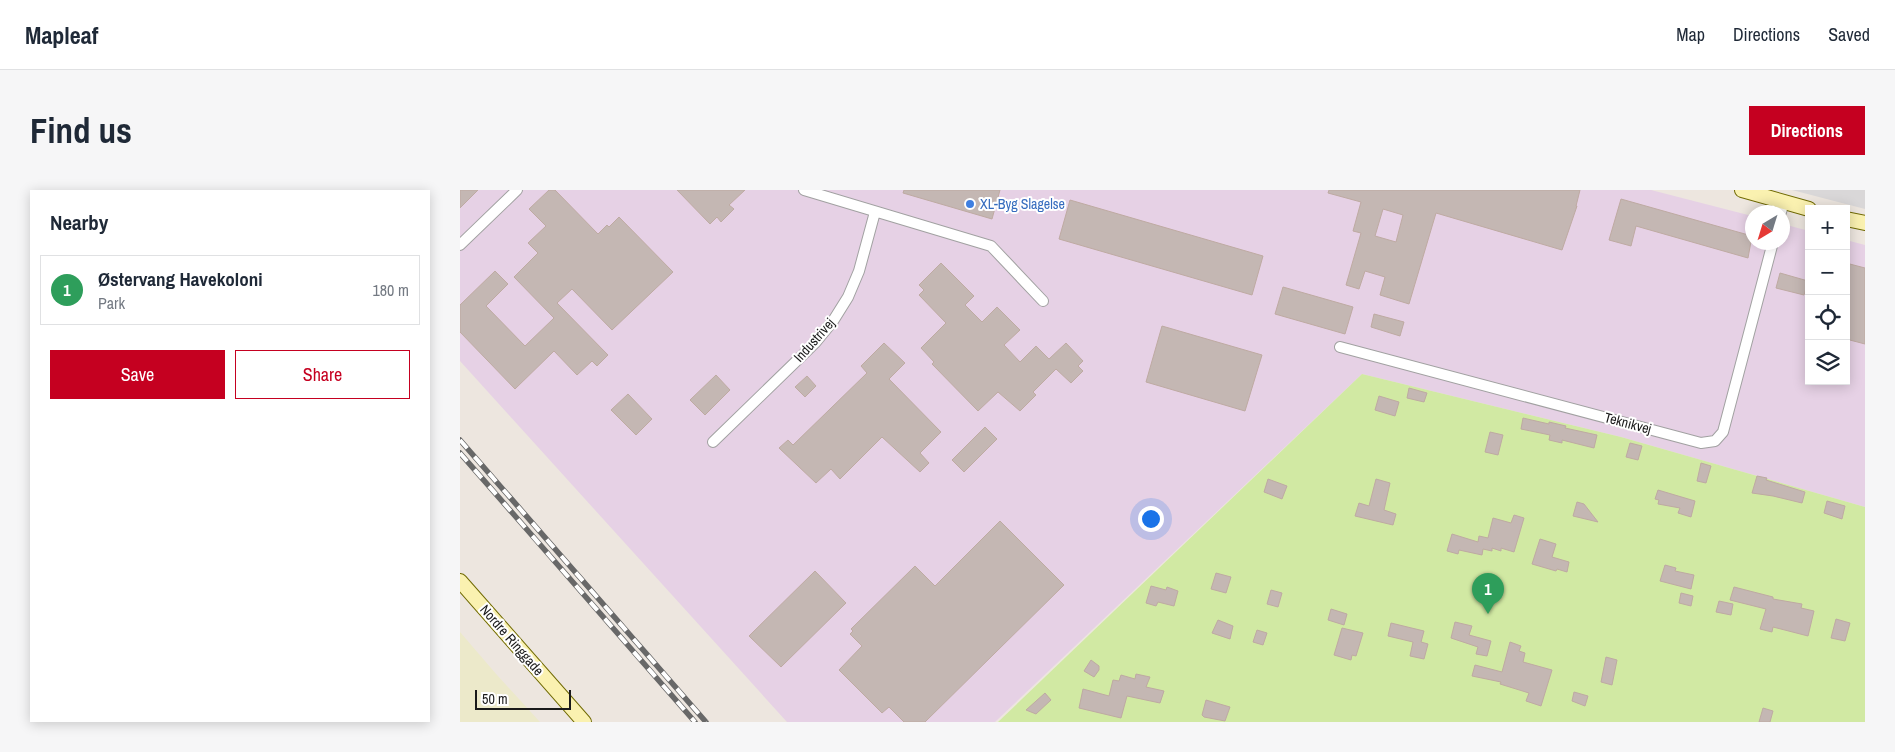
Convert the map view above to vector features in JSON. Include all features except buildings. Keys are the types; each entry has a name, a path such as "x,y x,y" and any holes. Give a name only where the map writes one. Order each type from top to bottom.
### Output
{"street":[{"path":"460,245 516,190"},
{"path":"804,190 991,246 1043,301"},
{"path":"1742,190 1777,205"},
{"path":"1790,208 1805,209"},
{"name":"Industrivej","path":"713,442 815,343 833,321 848,297 859,271 875,212"},
{"path":"1850,220 1865,224"},
{"name":"Teknikvej","path":"1340,347 1701,443 1715,441 1723,432 1771,250"},
{"name":"Nordre Ringgade","path":"460,581 584,722"}],"shaded area":[{"path":"460,190 1651,190 1745,214 1745,250 1790,250 1790,226 1805,230 1805,385 1850,385 1850,241 1865,245 1865,507 1621,437 1362,374 995,722 787,722 460,361"},
{"path":"1792,190 1865,190 1865,209"},
{"path":"460,632 497,675 540,722 460,722"}],"green space":[{"path":"1362,374 1621,437 1865,507 1865,722 998,722"}],"railway":[{"path":"460,440 706,722"},
{"path":"460,453 695,722"}],"place":[{"name":"XL-Byg Slagelse","path":"970,204"},
{"name":"Østervang Havekoloni","path":"1488,614"}]}
